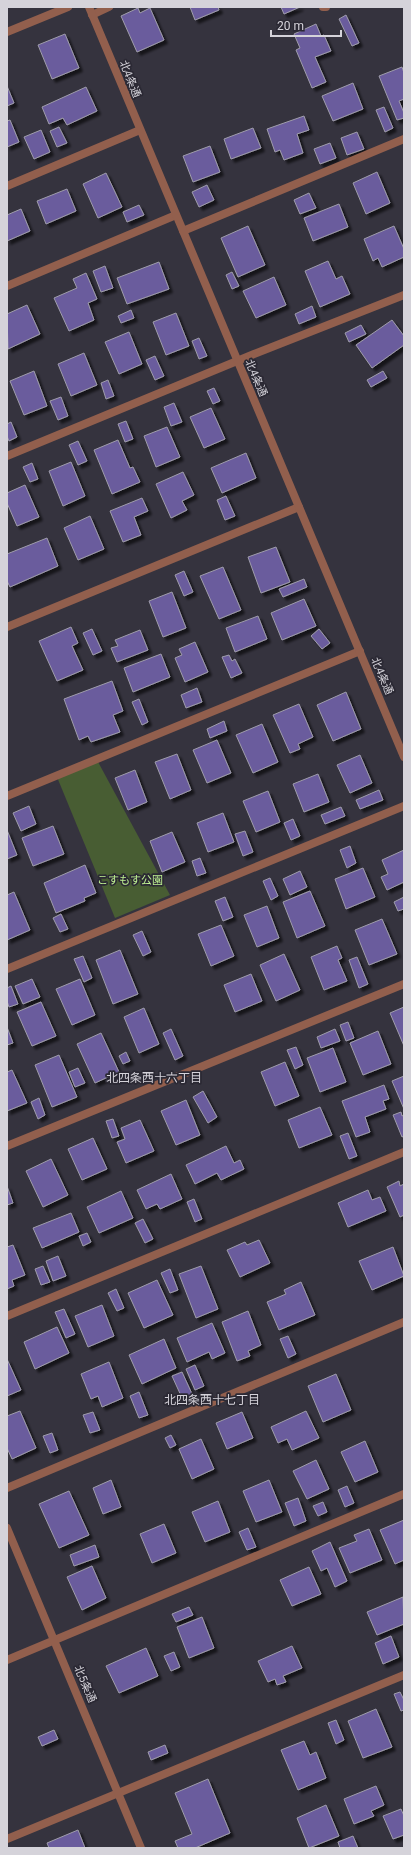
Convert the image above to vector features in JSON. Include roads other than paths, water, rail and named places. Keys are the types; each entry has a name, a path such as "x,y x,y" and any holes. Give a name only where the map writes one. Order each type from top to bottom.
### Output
{"street":[{"path":"7,32 68,7"},
{"path":"90,11 109,7"},
{"name":"北4条通","path":"90,11 404,757"},
{"path":"7,186 140,130"},
{"path":"183,231 404,139"},
{"path":"7,286 176,215"},
{"path":"7,456 237,361 404,295"},
{"path":"7,627 298,506"},
{"path":"7,796 360,651"},
{"path":"7,969 404,806"},
{"path":"7,1146 404,984"},
{"path":"7,1316 404,1152"},
{"path":"7,1488 404,1322"},
{"path":"7,1660 404,1494"},
{"name":"北5条通","path":"7,1528 141,1848"},
{"path":"7,1839 404,1675"}],"district":[{"name":"北四条西十六丁目","path":"154,1078"},
{"name":"北四条西十七丁目","path":"212,1400"}],"park label":[{"name":"こすもす公園","path":"130,880"}]}
